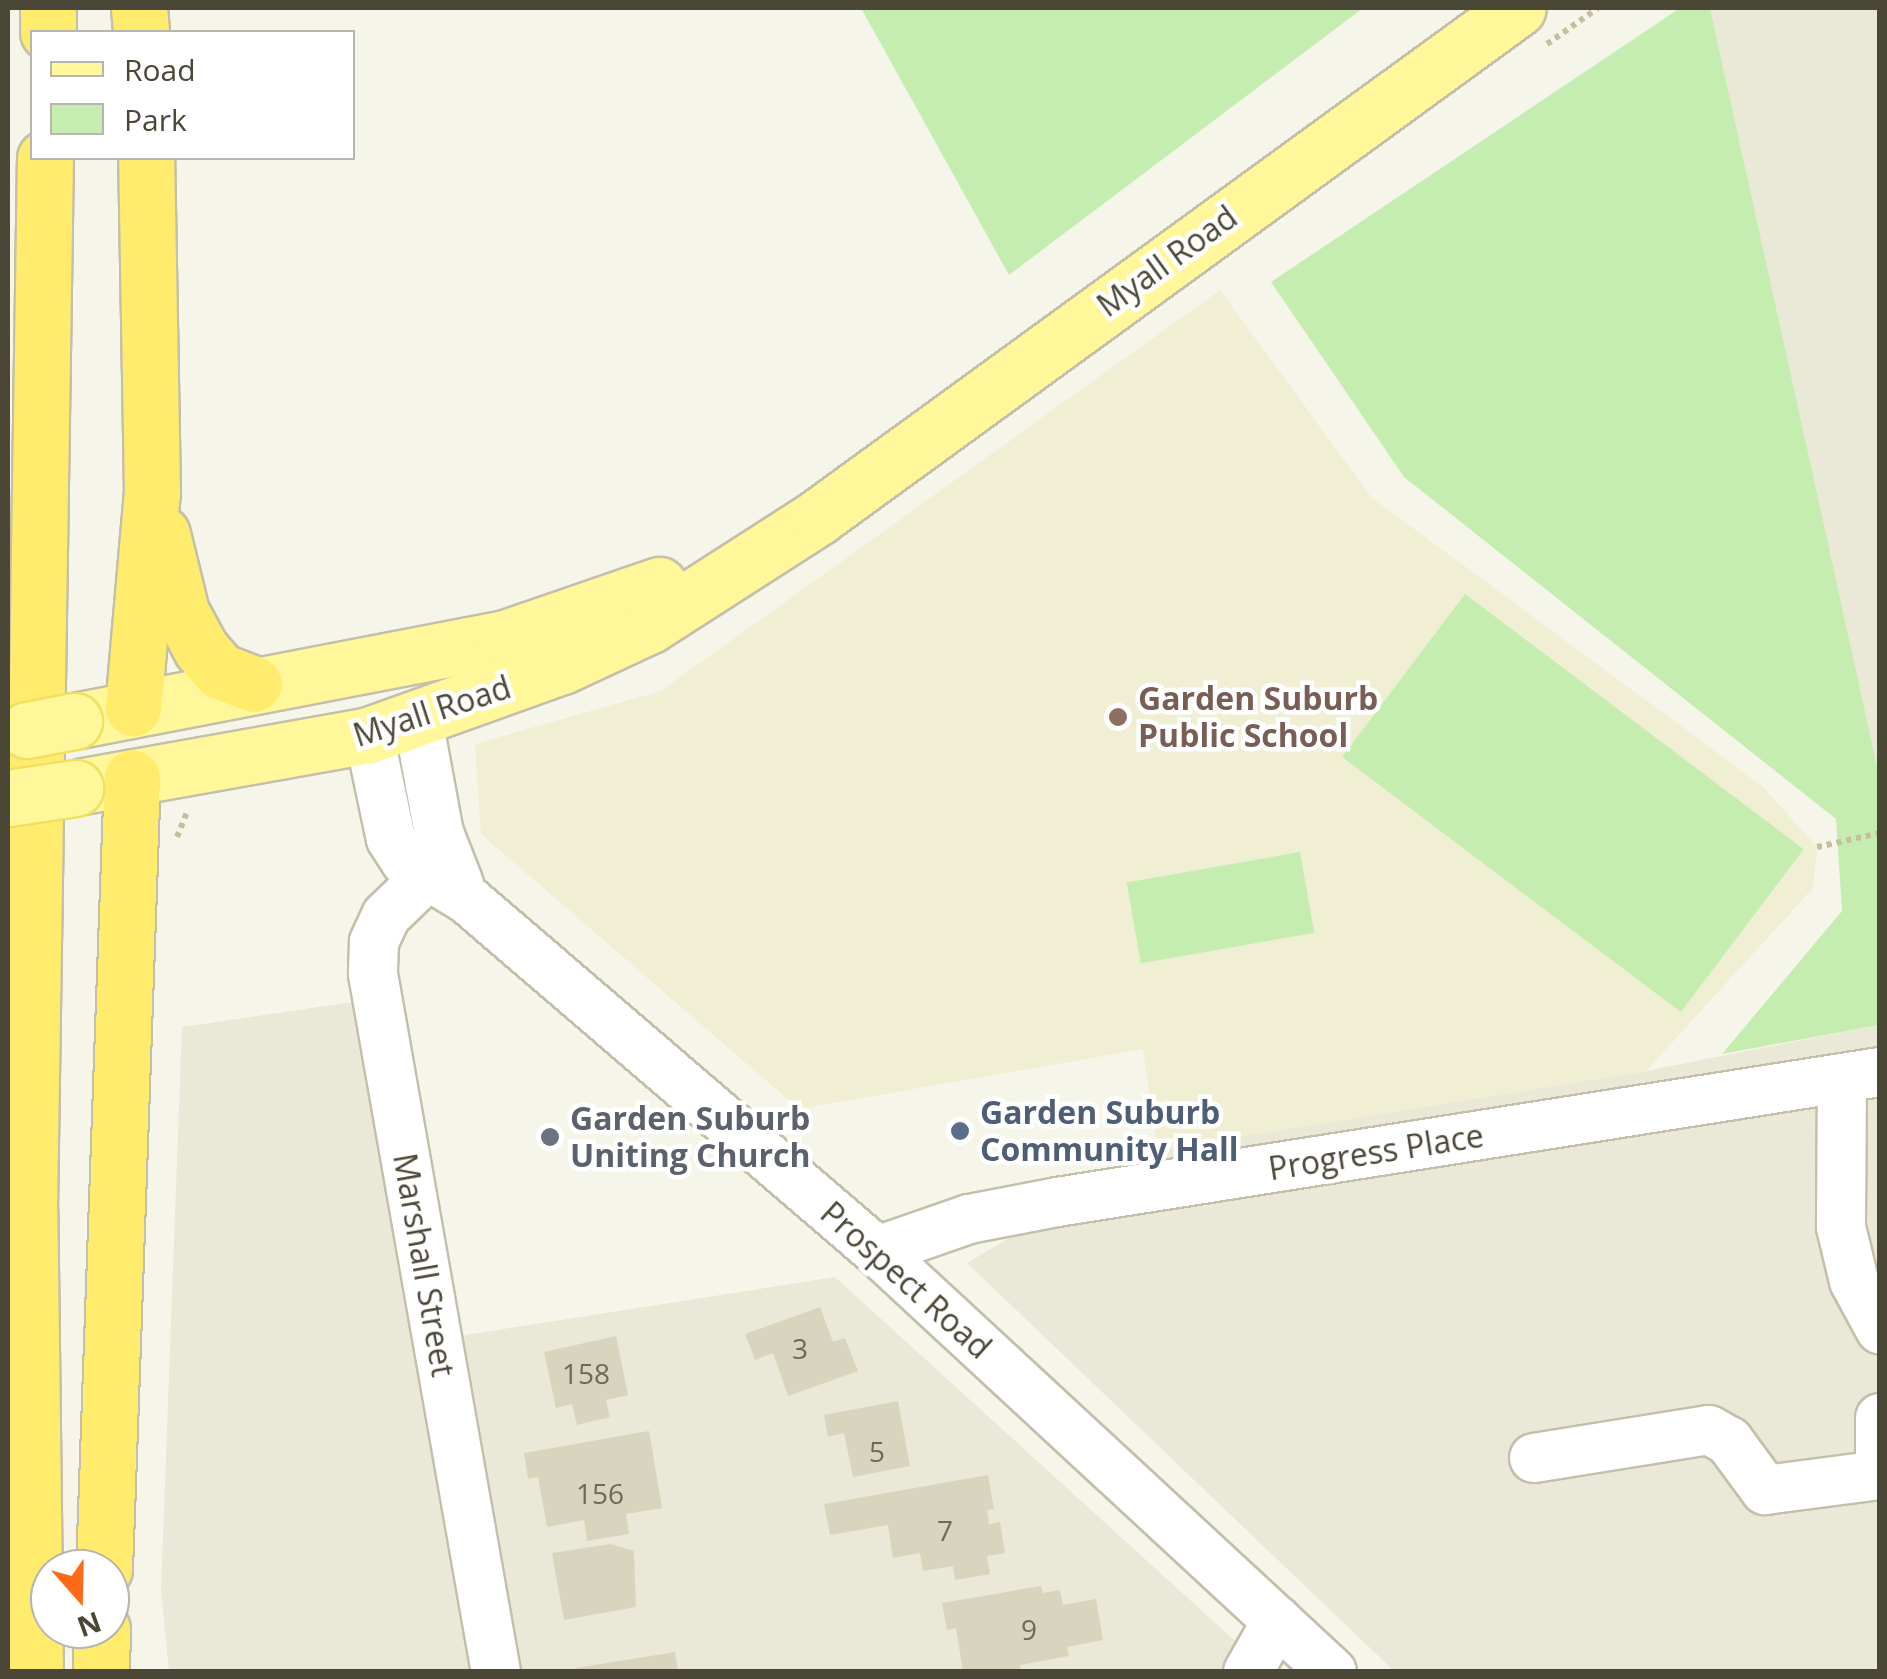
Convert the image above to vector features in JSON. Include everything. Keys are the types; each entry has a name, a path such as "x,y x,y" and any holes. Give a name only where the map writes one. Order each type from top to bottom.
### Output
{"highway":[{"path":"35,1672 29,1190 44,160"},
{"path":"133,708 152,492 146,160"},
{"path":"152,492 187,624 214,666 254,684"},
{"path":"105,1549 132,777"}],"main road":[{"name":"Myall Road","path":"52,742 132,777 393,728 650,625 818,517 1518,8"},
{"name":"Myall Road","path":"8,798 52,742 133,708 391,662 567,620 818,517"},
{"path":"391,662 393,728"},
{"path":"132,777 133,708"}],"street":[{"name":"Prospect Road","path":"393,728 394,846 436,865 468,900 877,1252 1332,1672"},
{"name":"Marshall Street","path":"436,865 386,916 374,942 373,974 496,1672"},
{"name":"Progress Place","path":"877,1252 969,1219 1057,1202 1861,1076"},
{"path":"1861,1076 1843,1240 1880,1329"},
{"path":"1880,1418 1880,1458"},
{"path":"1534,1458 1710,1430 1729,1440 1765,1490 1880,1475"},
{"path":"1248,1672 1277,1620"}],"path":[{"path":"1817,846 1880,833"}],"shaded area":[{"path":"1710,8 1879,8 1879,780"},
{"name":"Garden Suburb Public School","path":"1220,290 1371,497 1762,786 1817,847 1813,888 1646,1071 1157,1150 1143,1049 799,1109 481,834 475,744 661,691"},
{"path":"393,996 459,1336 835,1277 1268,1671 169,1672 161,1590 182,1027"},
{"path":"1879,1025 1879,1671 1394,1671 967,1263 1157,1150 1646,1071"}],"green space":[{"path":"861,8 1363,8 1009,275"},
{"path":"1680,8 1710,8 1880,780 1879,1025 1722,1054 1842,911 1836,819 1404,477 1271,282"},
{"path":"1465,594 1804,849 1681,1012 1342,757"},
{"path":"1300,852 1314,933 1141,963 1127,883"}],"building":[{"path":"820,1307 833,1342 845,1338 858,1371 788,1396 773,1353 755,1360 745,1334"},
{"path":"616,1336 628,1395 606,1400 610,1417 577,1425 572,1404 556,1408 544,1352"},
{"path":"898,1401 910,1466 853,1477 844,1433 828,1437 824,1415"},
{"path":"649,1431 662,1508 626,1514 629,1534 587,1541 584,1520 547,1527 538,1477 528,1479 524,1453"},
{"path":"988,1475 994,1509 987,1510 989,1524 1000,1522 1005,1553 987,1556 990,1574 955,1580 953,1566 923,1571 920,1553 893,1558 888,1525 830,1535 824,1504"},
{"path":"610,1544 634,1551 636,1607 564,1620 552,1553"},
{"path":"1041,1586 1043,1593 1060,1590 1063,1605 1096,1599 1103,1640 1067,1647 1069,1656 1020,1665 1021,1672 963,1672 956,1628 947,1630 942,1603"},
{"path":"675,1652 678,1672 577,1672 576,1668"}],"place":[{"name":"Garden Suburb Public School","path":"1118,717"},
{"name":"Garden Suburb Community Hall","path":"960,1131"},
{"name":"Garden Suburb Uniting Church","path":"550,1137"}]}
